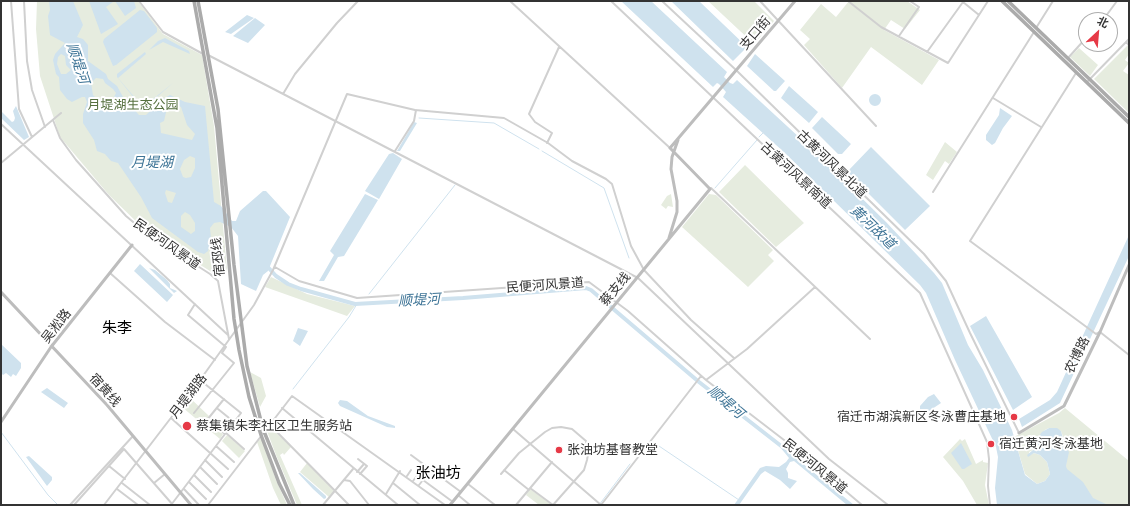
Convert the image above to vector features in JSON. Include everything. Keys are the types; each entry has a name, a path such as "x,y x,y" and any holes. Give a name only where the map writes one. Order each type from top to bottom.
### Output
{"main road":[{"name":"宿邳线","path":"194,1 217,128 224,225 236,330 249,397 294,505"},
{"name":"宿邳线","path":"198,1 218,109 228,215 247,366 263,433 279,483 290,505"},
{"path":"1002,1 1068,58 1129,123"},
{"path":"1008,1 1076,72 1129,117"}],"street":[{"path":"11,1 19,109 32,137"},
{"path":"24,1 26,51 32,90 45,127"},
{"path":"139,1 163,32 638,278 829,459 888,505"},
{"path":"283,94 295,74 336,23 358,1"},
{"path":"510,1 670,148 870,339"},
{"name":"古黄河风景南道","path":"611,1 920,293 987,442 990,505"},
{"name":"古黄河风景北道","path":"662,1 736,70 924,254 946,281 970,334 1019,433"},
{"path":"760,1 876,126"},
{"name":"支口街","path":"713,96 796,1"},
{"path":"848,1 881,26 948,64 988,1"},
{"path":"899,36 919,7 910,1"},
{"path":"933,192 1053,1"},
{"path":"1109,12 1117,1"},
{"path":"927,52 962,2 979,15"},
{"path":"1088,81 1129,39"},
{"path":"1126,42 1129,45"},
{"path":"547,143 552,133 535,122 529,114 559,47"},
{"path":"1068,58 1078,47"},
{"path":"1076,72 970,241 1083,325 1096,334 1100,332 1129,355"},
{"name":"月堤湖路","path":"104,505 215,360 241,323 271,274 347,94 416,110"},
{"path":"670,148 713,96"},
{"path":"993,98 1041,127"},
{"path":"394,152 414,121 416,110 504,118 547,143 572,161 606,179 612,184 631,246 644,270 691,320 734,358"},
{"path":"1,163 61,113"},
{"name":"民便河风景道","path":"53,120 60,138 76,160 126,216 145,232 210,274 218,281 229,339"},
{"path":"1,124 228,335"},
{"path":"664,245 673,228 677,212 671,169 673,152 681,133"},
{"name":"蔡支线","path":"452,503 711,188"},
{"name":"吴淞路","path":"1,422 51,347 132,245"},
{"name":"农博路","path":"1019,433 1064,406 1100,332 1129,265"},
{"name":"民便河风景道","path":"274,268 299,281 358,298 588,281 617,302 700,377 706,380 797,450 862,505"},
{"path":"110,273 164,322 215,360"},
{"path":"706,380 747,349 815,287"},
{"name":"宿黄线","path":"1,292 99,397 191,505"},
{"path":"194,413 234,363 222,353 226,347 189,317 188,314 195,304"},
{"path":"513,429 600,504 700,377"},
{"path":"70,505 124,449 172,505 241,413 200,380"},
{"path":"208,505 292,396 407,476 445,505"},
{"path":"224,399 207,420 244,449"},
{"path":"282,408 398,505"},
{"path":"218,409 234,422"},
{"path":"171,418 211,452 228,469"},
{"path":"270,425 349,505"},
{"path":"501,474 504,470 530,443 552,428 561,427 572,429 583,438 588,447 587,460 584,470 557,498 553,505 504,470"},
{"path":"74,505 133,436"},
{"path":"216,446 234,462"},
{"path":"411,455 461,492"},
{"path":"358,459 367,466 360,474"},
{"path":"205,460 222,476"},
{"path":"516,505 552,462"},
{"path":"357,472 364,464"},
{"path":"107,467 125,479"},
{"path":"200,467 217,484"},
{"path":"323,505 353,468"},
{"path":"407,476 411,470"},
{"path":"386,495 400,472"},
{"path":"413,481 419,473"},
{"path":"154,483 164,474"},
{"path":"194,475 211,492"},
{"path":"344,480 350,481 369,505"},
{"path":"419,485 423,480 452,503"},
{"path":"189,482 206,498"},
{"path":"122,483 150,505"},
{"path":"393,483 420,505"},
{"path":"468,484 495,505"},
{"path":"117,489 138,505"},
{"path":"184,489 199,505"},
{"path":"458,495 470,505"}],"green space":[{"name":"月堤湖生态公园","path":"37,1 138,1 163,34 202,55 214,126 227,270 225,275 218,276 146,231 109,195 60,137 40,76 36,29"},
{"path":"708,1 754,1 774,21 754,44"},
{"path":"849,1 907,1 920,10 905,29 891,20 884,30 939,60 922,85 871,47 842,88 804,45 810,39 800,30 821,4 836,17"},
{"path":"1128,45 1129,54 1125,60 1129,63 1123,71 1129,75 1129,113 1094,79"},
{"path":"1078,49 1078,52 1083,52 1098,65 1090,76 1070,57"},
{"path":"945,142 957,152 949,164 945,161 933,180 926,175"},
{"path":"745,165 804,223 776,247 719,192"},
{"path":"671,194 673,207 668,206 666,209 661,205 667,196"},
{"path":"709,194 716,195 773,250 768,255 774,261 748,287 682,227"},
{"path":"271,277 307,294 355,306 347,316 265,287"},
{"path":"250,372 261,378 266,396 260,407"},
{"path":"189,397 209,416 206,420 223,434 220,439 182,407"},
{"path":"1065,408 1129,461 1129,505 1068,505 1066,466 1067,448 1061,431 1049,428 1045,430 1033,450 1029,452 1030,455 1034,453 1040,455 1047,462 1050,474 1045,481 1037,484 1025,474 1014,437 1059,413"},
{"path":"270,427 291,447 284,455 283,453 280,455 302,505 297,505 276,455 267,431"},
{"path":"227,435 245,451 239,458 222,441"},
{"path":"261,438 276,480 287,505 281,505 273,488 257,442"},
{"path":"960,439 962,441 965,439 976,464 983,460 983,462 988,463 985,485 989,505 977,505 963,481 943,457"},
{"path":"307,463 334,491 329,497 300,472"},
{"path":"530,489 552,505 539,505 526,495"}],"water":[{"name":"月堤湖","path":"49,1 73,1 83,25 77,37 83,39 88,45 88,61 106,74 108,79 117,86 123,97 139,115 146,115 163,99 170,95 185,102 205,106 214,202 221,206 232,221 236,221 240,211 263,191 266,191 290,217 268,271 263,275 256,291 241,284 238,236 231,227 220,222 214,223 210,228 211,239 208,251 204,254 198,252 152,218 141,197 118,163 111,161 105,154 97,151 94,140 83,123 83,114 87,102 85,97 72,102 67,99 60,90 59,77 56,74 53,60 55,54 65,43 50,35 48,16 50,10","holes":["61,54 65,56 66,65 71,70 66,74 61,74 57,64 58,57","96,78 103,79 105,83 116,93 112,101 101,103 93,95 91,83","173,104 181,107 187,125 195,134 192,140 161,133 160,123 164,121 167,108","190,156 195,158 195,168 191,177 183,177 180,169 184,160","166,190 176,193 172,203 168,202 165,193","185,212 190,215 195,223 195,231 191,234 181,227 181,216"]},
{"path":"89,1 113,2 106,7 118,24 101,34"},
{"path":"115,1 134,1 136,8 125,16"},
{"name":"黄河故道","path":"621,1 651,1 727,72 724,77 730,83 733,84 737,80 813,150 886,222 934,273 942,283 968,345 983,370 1012,430 1025,475 1037,484 1045,481 1050,474 1047,462 1040,455 1034,453 1028,457 1027,455 1033,450 1036,440 1042,432 1049,428 1057,428 1061,431 1065,446 1069,452 1066,466 1067,469 1083,482 1093,498 1108,505 997,505 995,488 998,457 996,447 955,360 926,293 920,285 786,154 723,97 726,92 719,84 717,83 713,87"},
{"path":"671,1 699,1 747,47 733,61"},
{"path":"140,10 144,11 157,28 157,32 113,66 103,42 104,39"},
{"path":"247,15 254,18 231,34 225,32"},
{"path":"255,18 265,25 248,43 233,36"},
{"path":"165,38 189,51 190,54 163,42 149,50 158,41"},
{"path":"145,52 146,54 118,78 143,107 173,83 143,109 117,77 117,74"},
{"path":"755,54 785,81 776,91 774,91 747,66"},
{"path":"789,86 818,112 809,123 781,98"},
{"path":"875,94 879,96 881,100 879,104 875,106 871,104 869,100 871,96"},
{"path":"16,106 29,137 24,140 1,118 2,112 12,122 14,121 15,118 13,111"},
{"path":"1000,108 1012,116 1003,128 995,143 992,145 986,140 986,135 999,115"},
{"path":"822,117 851,144 842,154 838,154 812,128"},
{"path":"414,122 417,123 400,151 397,151"},
{"path":"871,147 930,206 905,230 847,172"},
{"path":"393,153 402,159 379,199 365,191 389,154"},
{"path":"365,194 378,200 344,256 338,257 324,281 319,281 334,255 330,251"},
{"path":"1129,235 1129,256 1060,403 1022,427 1019,419 1050,400 1057,392"},
{"path":"140,264 173,295 167,302 134,271"},
{"path":"149,268 155,270 167,280 170,284 170,288 177,291 174,293"},
{"path":"986,316 1032,397 1013,410 970,326"},
{"path":"298,328 308,331 300,346 293,341"},
{"path":"1,344 21,363 21,368 16,376 13,374 11,377 6,373 3,375 1,373"},
{"path":"47,388 68,403 64,408 41,392"},
{"path":"934,394 941,403 926,413 923,412 920,409 920,406 928,397"},
{"path":"340,400 347,401 368,416 395,426 395,428 387,427 340,406 338,403"},
{"path":"961,443 972,464 964,469 962,469 951,453"},
{"path":"782,445 854,505 847,505 794,461 790,462 786,469 788,478 797,481 790,489 780,480 765,471 761,474 739,505 734,505 760,468 766,466 779,467 786,462 789,458 780,447"},
{"path":"29,456 52,477 52,480 47,486 26,457"},
{"path":"298,473 300,473 326,496 326,498 324,499"}],"waterway":[{"path":"419,118 494,123 539,149"},
{"path":"759,137 763,133"},
{"path":"715,188 757,140"},
{"path":"542,151 604,188 629,258"},
{"path":"369,294 455,185"},
{"name":"顺堤河","path":"266,265 276,276 288,284 355,304 463,298 586,288 591,290 699,382 785,449"},
{"path":"293,389 349,317 357,304"},
{"path":"1,432 48,495 58,505"},
{"path":"653,442 739,500"},
{"path":"599,505 630,464"}],"place":[{"name":"宿迁市湖滨新区冬泳曹庄基地","path":"1014,417"},
{"name":"蔡集镇朱李社区卫生服务站","path":"187,426"},
{"name":"宿迁黄河冬泳基地","path":"991,444"},
{"name":"张油坊基督教堂","path":"559,450"}],"district":[{"name":"朱李","path":"117,328"},
{"name":"张油坊","path":"438,473"}]}
